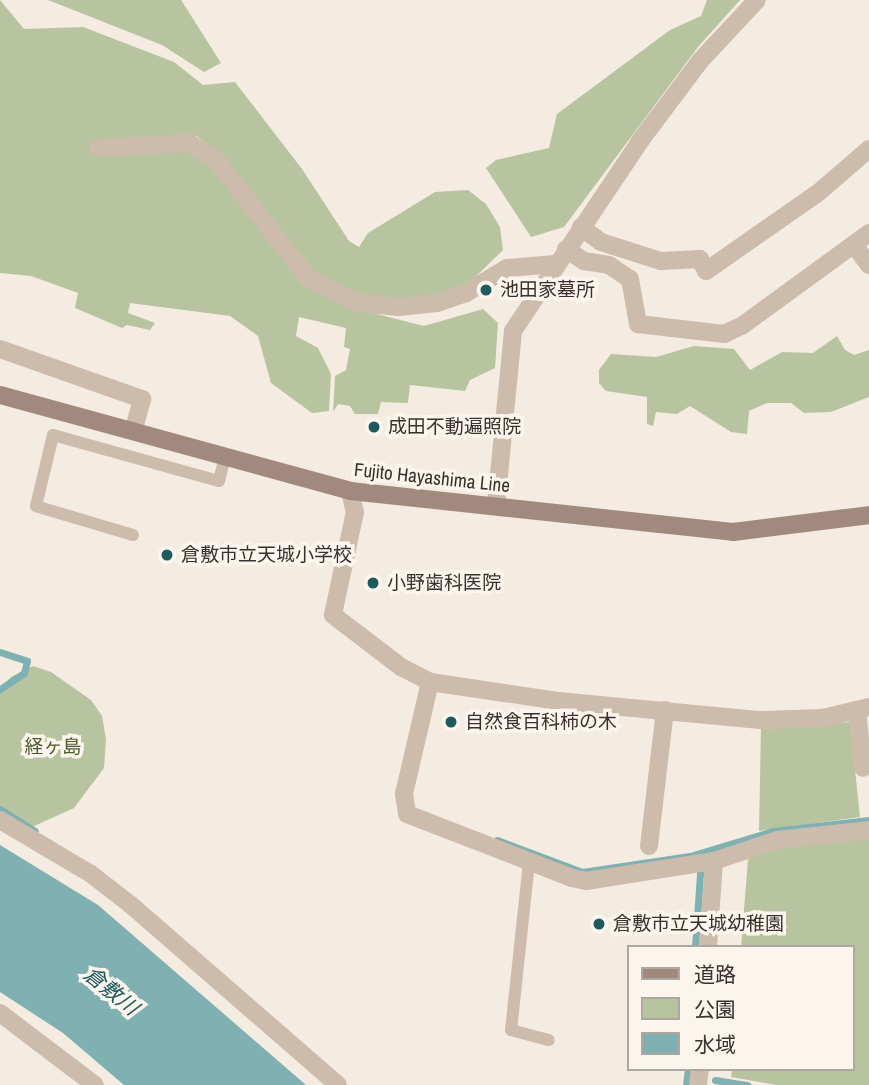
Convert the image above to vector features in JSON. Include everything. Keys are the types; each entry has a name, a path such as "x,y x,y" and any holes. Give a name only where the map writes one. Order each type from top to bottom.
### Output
{"main road":[{"name":"Fujito Hayashima Line","path":"0,395 134,429 350,491 733,533 869,515"}],"street":[{"path":"496,505 513,331 566,248 701,61 757,0"},
{"path":"99,148 189,143 216,160 309,279 358,303 399,307 437,303 466,293 507,268 555,264"},
{"path":"581,228 601,242 661,261 700,260 706,271 818,193 869,149"},
{"path":"566,248 584,261 622,271 635,289 638,324 724,334 869,233"},
{"path":"854,245 869,265"},
{"path":"0,349 142,399 134,429"},
{"path":"350,491 355,512 333,615 401,667 430,682 558,701 782,721 863,709 863,768"},
{"path":"430,682 404,794 407,814 529,862 586,881 714,861 777,840 869,830"},
{"path":"649,846 665,710"},
{"path":"0,820 92,874 338,1085"},
{"path":"708,945 714,861"},
{"path":"0,1013 95,1085"}],"lane":[{"path":"133,535 36,506 53,435 219,481 225,457"},
{"path":"529,862 511,1030 549,1040"}],"green space":[{"path":"0,0 24,29 83,27 174,62 203,85 235,82 302,169 349,241 359,247 368,233 435,192 468,190 486,204 500,227 503,250 464,288 435,297 371,302 313,274 222,156 195,135 265,236 308,286 365,311 424,326 483,309 498,323 495,368 470,380 465,391 410,385 408,403 381,402 378,414 355,414 350,406 338,404 333,412 335,376 346,370 350,349 344,347 346,328 299,317 296,336 318,348 331,374 329,411 312,413 271,383 258,336 230,316 130,303 128,313 155,323 150,330 127,325 122,328 75,308 78,293 31,276 0,273"},
{"path":"48,0 181,0 221,63 204,72 162,45"},
{"path":"707,0 740,0 698,47 564,227 531,237 486,168 496,160 549,148 557,114 670,30 701,16"},
{"path":"837,336 845,350 854,355 869,350 869,397 831,412 804,413 791,403 767,403 749,411 747,434 731,432 690,406 677,414 656,412 653,426 647,424 647,397 606,391 599,383 599,370 611,354 656,357 694,346 734,349 750,370 782,352 813,353"},
{"name":"経ヶ島","path":"33,666 51,672 91,700 102,716 106,739 104,768 74,808 32,827 0,807 0,689 11,677"},
{"path":"850,722 860,817 759,831 761,729"},
{"path":"869,836 869,1085 777,1085 731,1077 732,1071 855,1071 855,945 741,945 748,860 753,854 796,843"}],"water":[{"name":"倉敷川","path":"0,845 98,905 306,1085 124,1085 63,1033 0,992"}],"waterway":[{"path":"0,652 27,661 24,673 0,689"},
{"path":"0,809 35,831"},
{"path":"497,840 582,872 690,856 773,831 869,820"},
{"path":"695,945 700,873"},
{"path":"686,1085 688,1071"},
{"path":"715,1080 748,1085"}],"place":[{"name":"池田家墓所","path":"486,290"},
{"name":"成田不動遍照院","path":"374,427"},
{"name":"倉敷市立天城小学校","path":"167,555"},
{"name":"小野歯科医院","path":"373,583"},
{"name":"自然食百科柿の木","path":"451,722"},
{"name":"倉敷市立天城幼稚園","path":"599,924"}]}
